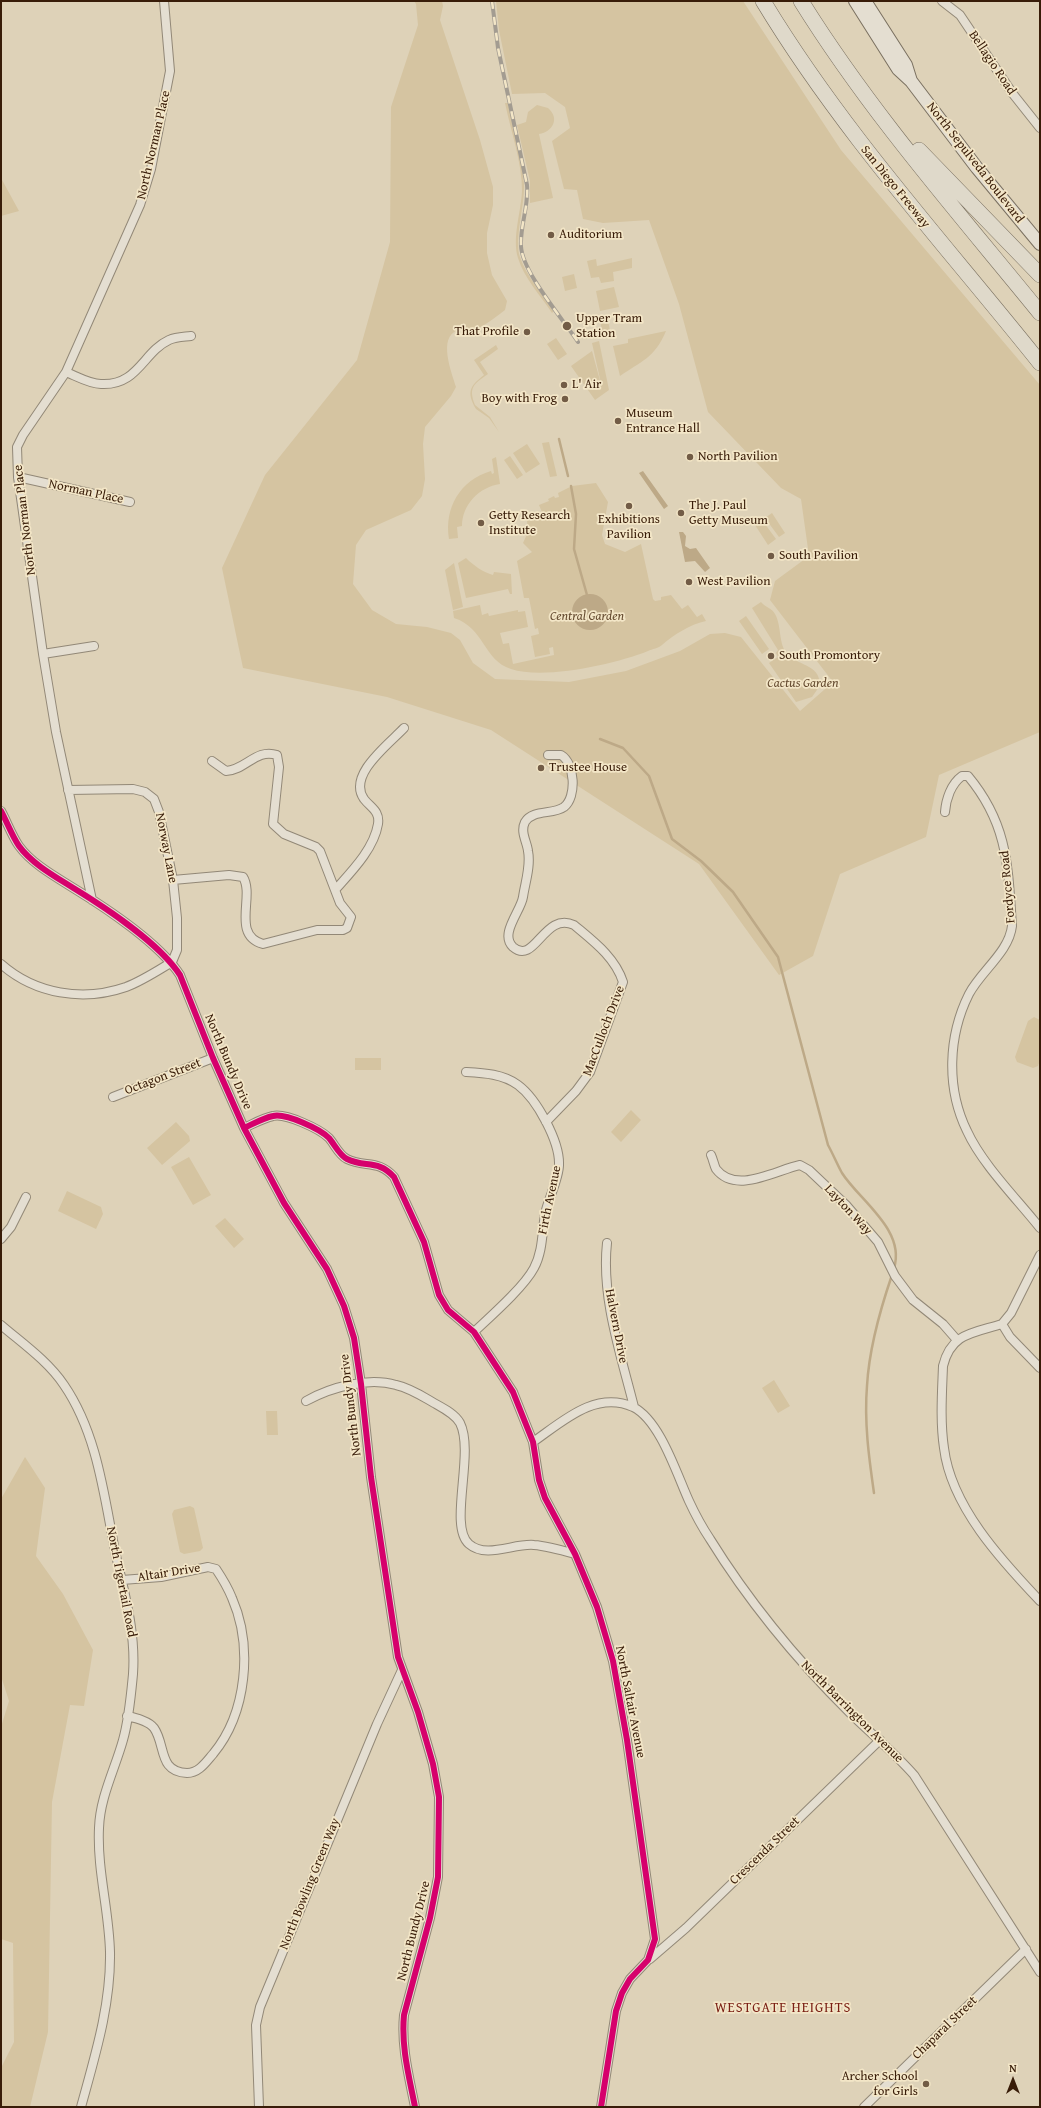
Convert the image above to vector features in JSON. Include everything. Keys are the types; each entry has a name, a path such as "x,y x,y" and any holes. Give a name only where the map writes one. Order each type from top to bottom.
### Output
{"highway":[{"name":"San Diego Freeway","path":"762,1 786,40 844,122 912,209 1040,363"},
{"path":"772,1 848,113 1040,349"},
{"path":"801,1 823,36 862,92 1040,313"},
{"path":"862,92 1040,275"}],"main road":[{"name":"North Sepulveda Boulevard","path":"855,1 898,69 911,81 977,168 1040,244"},
{"name":"North Sepulveda Boulevard","path":"866,1 906,65 911,81"}],"street":[{"name":"North Norman Place","path":"92,900 68,790 43,654 18,478 18,447 23,435 66,372 140,205 151,169 170,71 164,1"},
{"name":"Bellagio Road","path":"942,1 960,15 1013,94 1040,128"},
{"path":"66,372 100,384 114,383 133,374 168,340 178,337 191,336"},
{"name":"Norman Place","path":"18,478 130,502"},
{"path":"43,654 94,646"},
{"path":"335,890 367,849 378,823 377,813 365,800 360,790 360,780 370,763 404,728"},
{"path":"173,880 229,875 244,876 248,891 244,910 245,922 250,936 255,942 262,944 318,930 343,930 348,928 350,923 349,913 340,903 320,852 316,847 284,834 273,824 279,760 277,755 263,753 233,771 226,771 212,761"},
{"name":"MacCulloch Drive","path":"546,1122 576,1092 588,1077 623,982 619,970 609,957 574,925 568,922 560,922 552,926 529,949 522,951 514,948 510,942 508,934 523,898 529,859 523,833 526,821 538,813 558,810 565,806 570,798 572,779 569,762 562,755 548,756"},
{"name":"Fordyce Road","path":"945,812 946,801 955,785 962,776 968,776 985,800 1004,843 1008,866 1012,926 1011,935 1006,944 976,982 966,1001 956,1027 952,1050 952,1073 955,1098 966,1131 982,1156 1040,1228"},
{"name":"Norway Lane","path":"68,790 133,789 145,792 154,798 159,812 173,880 177,918 177,950 172,962"},
{"name":"North Bundy Drive","path":"1,811 19,846 32,858 50,873 92,900 148,941 172,962 180,974 213,1058 244,1128 284,1203 307,1236 327,1269 344,1306 354,1338 361,1384 371,1477 398,1657 425,1734 433,1764 439,1797 438,1877 430,1918 404,2015 402,2030 403,2050 415,2107"},
{"path":"1,964 16,976 32,984 52,992 75,996 102,994 126,987 172,962"},
{"name":"Octagon Street","path":"113,1097 213,1058"},
{"name":"Firth Avenue","path":"466,1072 486,1073 518,1084 530,1097 546,1122 555,1141 559,1155 559,1167 548,1201 541,1253 534,1268 524,1281 474,1332"},
{"name":"North Saltair Avenue","path":"244,1128 273,1116 290,1118 323,1133 345,1158 355,1163 378,1165 387,1169 394,1177 424,1242 439,1295 448,1310 474,1332 514,1392 533,1442 539,1480 545,1498 575,1554 597,1607 614,1661 627,1740 654,1931 654,1946 648,1960 630,1979 622,1993 616,2011 601,2107"},
{"name":"Layton Way","path":"711,1155 716,1169 726,1178 735,1181 748,1181 800,1165 809,1170 847,1206 878,1242 895,1276 913,1300 942,1324 957,1340"},
{"path":"1,1239 11,1227 26,1198"},
{"name":"Halvern Drive","path":"607,1243 605,1261 611,1312 634,1407"},
{"path":"1040,1255 1011,1313 1002,1324 972,1332 957,1340 946,1354 942,1366 944,1449 950,1473 960,1499 997,1551 1040,1601"},
{"path":"1002,1324 1010,1337 1040,1368"},
{"name":"North Tigertail Road","path":"1,1325 39,1357 64,1384 82,1417 95,1452 133,1632 133,1674 123,1739 103,1799 99,1826 99,1854 110,1953 108,1987 104,2021 81,2107"},
{"path":"306,1401 337,1387 380,1382 414,1392 446,1410 460,1423 463,1437 464,1464 460,1520 461,1533 469,1544 479,1550 492,1551 518,1544 534,1545 575,1554"},
{"path":"533,1442 587,1406 605,1402 617,1402 634,1407"},
{"name":"North Barrington Avenue","path":"634,1407 655,1428 690,1503 709,1538 770,1625 814,1676 850,1714 880,1740 914,1775 1040,1972"},
{"name":"Altair Drive","path":"122,1580 160,1577 208,1567 216,1568 233,1599 245,1655 244,1677 238,1704 220,1746 200,1769 188,1773 174,1769 164,1761 159,1738 154,1727 139,1719 127,1716"},
{"name":"North Bowling Green Way","path":"259,2107 256,2025 260,2007 376,1724 402,1670"},
{"name":"Crescenda Street","path":"648,1960 686,1928 880,1740"},
{"name":"Chaparal Street","path":"864,2107 1026,1950"}],"green space":[{"path":"414,1 442,1 443,6 440,20 480,140 493,187 493,205 487,233 487,253 492,275 507,301 505,310 486,324 476,329 458,330 452,334 448,340 447,347 449,365 456,387 451,396 425,427 423,444 425,479 422,496 411,510 366,530 356,545 353,584 372,610 396,624 427,627 451,633 460,640 473,663 495,679 569,682 626,671 680,651 710,634 725,633 741,637 800,711 833,682 770,600 775,581 809,556 801,499 781,488 708,412 679,304 649,220 603,223 583,219 577,190 564,189 552,141 570,128 565,107 545,93 512,94 499,30 496,1 743,1 841,150 1040,385 1040,732 939,775 926,837 840,874 813,956 779,975 699,864 491,730 387,697 243,668 222,568 265,475 357,360 390,242 391,107 418,25 416,4"},
{"path":"505,103 508,103 520,154 524,184 518,250 530,278 554,311 552,313 524,273 516,250 522,180"},
{"path":"537,105 548,108 554,116 551,128 544,133 539,134 553,198 530,203 530,181 517,125 526,122 528,112"},
{"path":"1,178 19,211 1,216"},
{"path":"632,258 632,268 613,272 614,281 601,283 599,277 591,278 587,261 596,259 597,266"},
{"path":"574,274 577,288 565,291 562,277"},
{"path":"614,287 619,307 600,311 596,291"},
{"path":"607,315 611,336 604,338 599,317"},
{"path":"666,331 662,340 652,353 620,376 613,346 628,343 628,339"},
{"path":"556,338 567,354 558,360 547,344"},
{"path":"599,341 609,390 595,400 571,366 592,351 602,388 592,343"},
{"path":"496,345 498,349 480,362 488,374 476,383 472,390 472,394 475,405 490,417 499,432 489,418 476,409 470,394 475,383 484,375 474,360"},
{"path":"549,442 557,476 550,477 542,443"},
{"path":"527,444 540,464 526,473 513,453"},
{"path":"510,456 523,475 517,479 504,460"},
{"path":"496,457 500,484 485,489 473,498 465,511 462,526 457,527 458,538 449,539 449,517 456,497 463,488 480,475 491,471 492,474 494,473 492,459"},
{"name":"Central Garden","path":"596,483 608,502 602,535 605,544 625,552 641,544 653,599 655,601 661,600 661,597 671,595 682,609 688,605 697,617 702,614 706,621 682,630 657,648 618,661 580,669 542,673 525,672 511,669 502,665 489,652 472,629 454,618 453,611 480,605 482,615 488,613 489,616 518,610 518,612 525,611 528,627 500,633 503,644 509,643 513,664 554,655 553,647 549,648 550,654 535,657 531,636 539,634 538,628 535,629 529,598 524,598 517,561 532,552 523,543 528,532 527,520 529,519 530,521 544,517 539,505 549,501 548,499 554,496 555,498 559,497 558,493 572,486"},
{"path":"772,513 785,533 779,537 765,518"},
{"path":"762,520 776,539 768,545 755,525"},
{"path":"466,558 472,564 489,574 493,575 494,572 511,574 512,594 510,594 508,589 466,598 458,563"},
{"path":"454,563 463,607 453,610 445,570"},
{"name":"Cactus Garden","path":"761,602 775,614 779,624 781,641 788,655 810,667 818,675 819,687 812,697 796,702 769,663 778,657 776,653 778,650 752,608"},
{"path":"746,616 769,649 762,654 739,621"},
{"path":"1034,1017 1040,1020 1040,1060 1038,1066 1033,1068 1017,1062 1015,1057 1028,1021"},
{"path":"355,1058 381,1058 381,1070 355,1070"},
{"path":"631,1110 641,1120 621,1142 611,1132"},
{"path":"176,1122 189,1136 190,1141 162,1165 147,1148"},
{"path":"189,1157 211,1195 193,1205 171,1167"},
{"path":"67,1191 101,1207 103,1214 96,1229 58,1211"},
{"path":"225,1218 244,1239 234,1248 215,1226"},
{"path":"774,1380 790,1406 778,1413 762,1388"},
{"path":"266,1411 277,1411 278,1435 267,1435"},
{"path":"25,1457 45,1488 36,1556 63,1594 93,1650 84,1706 70,1705 52,1802 48,2032 30,2107 1,2107 1,2068 14,2042 13,1943 1,1939 1,1727 9,1701 1,1676 1,1499"},
{"path":"190,1506 194,1508 203,1548 200,1551 184,1554 180,1552 172,1514 174,1510"}],"shaded area":[{"path":"643,471 668,506 664,509 639,473"},
{"path":"679,532 683,532 686,536 685,546 690,549 696,548 710,568 705,572 695,561 685,562"},
{"path":"594,594 603,599 607,605 607,619 603,625 594,630 586,630 577,625 573,619 572,608 577,599 583,595"}],"waterway":[{"path":"559,439 568,476"},
{"path":"571,486 576,514 574,549 587,595"},
{"path":"600,739 623,748 649,776 672,839 701,861 733,892 778,957 828,1145 842,1173 879,1216 887,1228 893,1241 896,1254 894,1268"},
{"path":"874,1493 867,1426 866,1399 868,1372 876,1330 892,1275"}],"railway":[{"path":"492,1 498,48 527,185 527,200 521,238 523,257 528,269 544,295 578,342"}],"cycle path":[{"path":"1,811 16,842 24,853 45,870 102,906 132,928 160,951 180,975 213,1058 244,1128 284,1203 327,1269 344,1306 354,1338 361,1384 371,1477 398,1657 418,1712 433,1764 439,1797 438,1877 430,1918 404,2015 403,2027 408,2073 415,2107"},
{"path":"244,1128 273,1116 294,1119 325,1134 337,1150 347,1159 354,1162 377,1166 388,1171 394,1177 424,1242 439,1295 448,1310 474,1332 513,1392 533,1442 539,1480 545,1498 575,1554 597,1607 613,1661 627,1740 655,1939 648,1960 630,1979 622,1993 616,2011 601,2107"}],"place":[{"name":"Auditorium","path":"551,235"},
{"name":"Upper Tram Station","path":"567,326"},
{"name":"That Profile","path":"527,332"},
{"name":"L' Air","path":"564,385"},
{"name":"Boy with Frog","path":"565,399"},
{"name":"Museum Entrance Hall","path":"618,421"},
{"name":"North Pavilion","path":"690,457"},
{"name":"Exhibitions Pavilion","path":"629,506"},
{"name":"The J. Paul Getty Museum","path":"681,513"},
{"name":"Getty Research Institute","path":"481,523"},
{"name":"South Pavilion","path":"771,556"},
{"name":"West Pavilion","path":"689,582"},
{"name":"South Promontory","path":"771,656"},
{"name":"Trustee House","path":"541,768"},
{"name":"Archer School for Girls","path":"926,2084"}],"district":[{"name":"WESTGATE HEIGHTS","path":"783,2008"}]}
